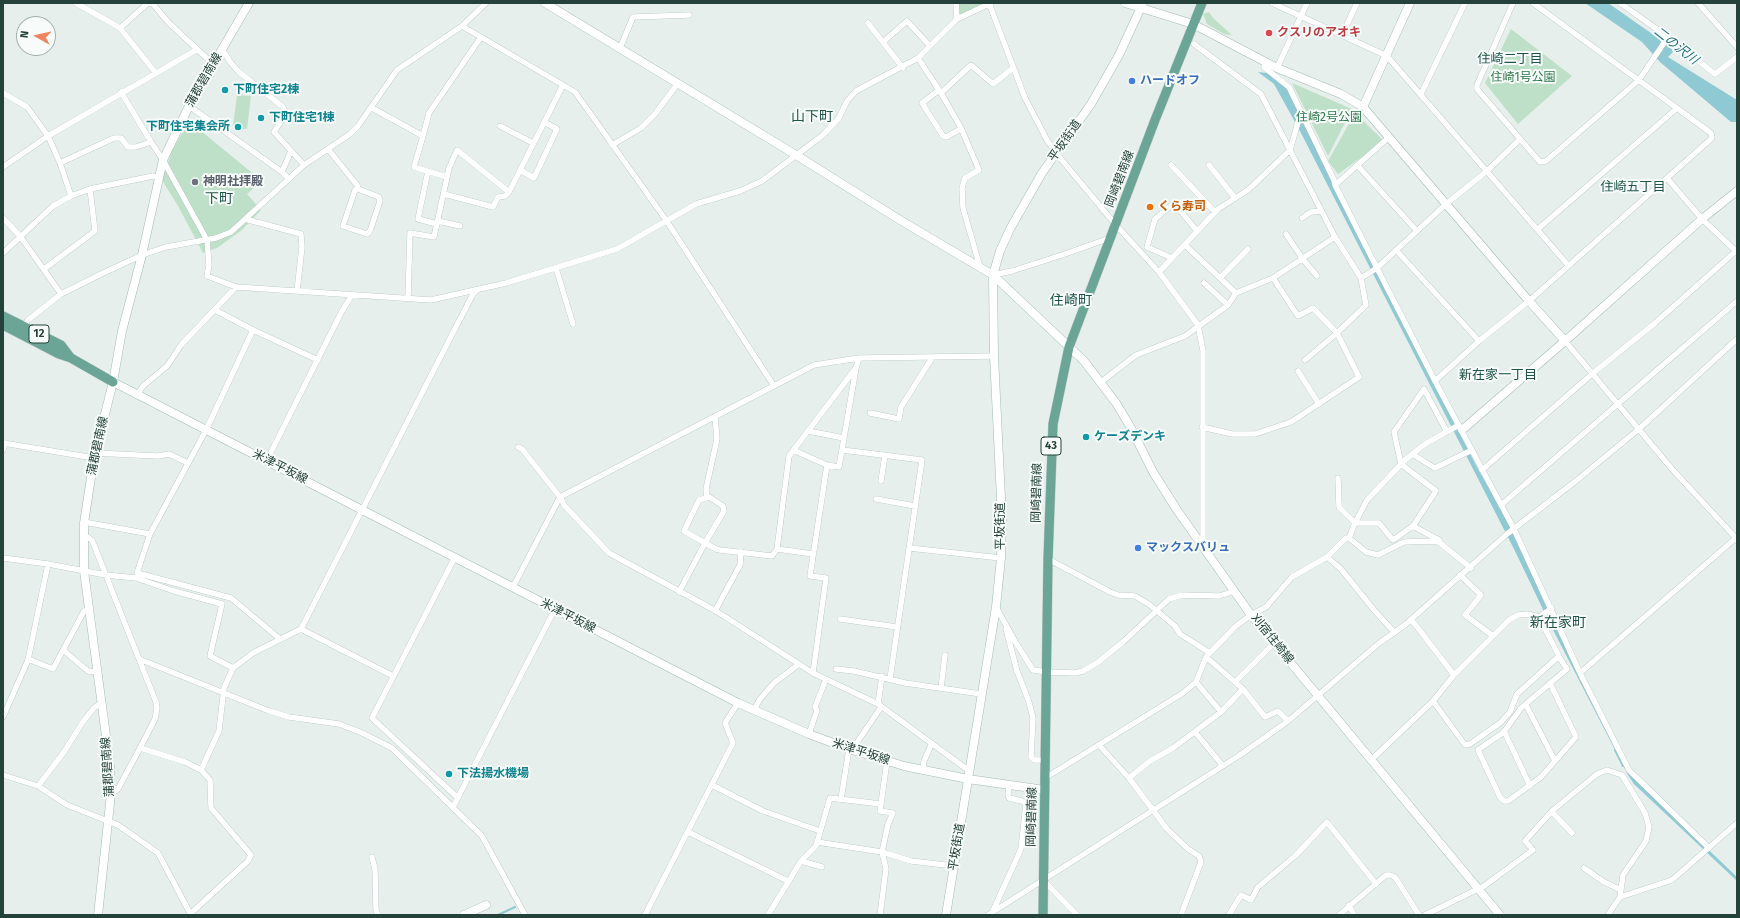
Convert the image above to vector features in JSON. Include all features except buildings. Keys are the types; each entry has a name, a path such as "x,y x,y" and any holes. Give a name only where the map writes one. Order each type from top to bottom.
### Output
{"main road":[{"name":"蒲郡碧南線","path":"98,915 111,794 110,766 84,571 84,522 95,456 113,382 122,331 142,255 163,160 189,106 249,3"},
{"name":"刈宿住崎線","path":"545,3 796,154 900,220 993,275 1084,361 1101,382 1131,428 1164,489 1251,615 1319,695 1500,915"},
{"path":"1125,3 1142,6 1193,24 1277,68 1341,94 1363,107 1388,138 1565,341"},
{"name":"岡崎碧南線","path":"1043,915 1048,559 1053,424 1069,347 1115,224 1202,3"},
{"path":"1363,107 1410,3"},
{"name":"平坂街道","path":"946,915 968,779 968,770 996,607 1001,558 1002,519 994,356 993,275 1000,250 1010,229 1042,173 1094,98 1119,55 1142,6"},
{"path":"1460,428 1565,341 1702,219 1737,191"},
{"name":"12","path":"3,316 61,345 71,358"},
{"name":"12","path":"5,328 59,354 71,358 113,382"},
{"name":"米津平坂線","path":"113,382 738,703 809,734 887,761 968,779 1045,790"},
{"path":"464,915 486,905"}],"street":[{"path":"76,3 120,28 155,72"},
{"path":"120,28 148,3 153,4 168,23 213,64"},
{"path":"24,326 28,320 61,294 99,274 142,255 182,243 216,238 231,232 304,165 354,130 372,108 397,70 462,26 486,3"},
{"path":"956,3 957,19"},
{"path":"122,92 163,160 207,240 209,266 207,276 236,287 431,300 477,290 617,249 696,204 740,191 762,181 823,135 839,118 851,95 903,68 918,58 957,19 990,3 1025,98 1056,153 1115,224 1159,272 1198,325 1203,351 1203,540 1201,542"},
{"path":"1272,3 1387,56 1568,265"},
{"path":"1277,68 1307,3"},
{"path":"1342,35 1357,3"},
{"path":"1421,94 1465,3"},
{"path":"1513,3 1477,85 1477,89 1540,162 1546,161 1640,80 1668,37"},
{"path":"1435,381 1529,301 1712,138 1711,133 1676,109 1640,80 1533,3"},
{"path":"1620,3 1668,37 1715,74 1737,57"},
{"path":"1698,3 1737,47"},
{"path":"620,48 633,17 689,15"},
{"path":"883,42 907,21 930,46"},
{"path":"868,22 903,68"},
{"path":"462,26 575,92 666,220 774,386"},
{"path":"447,177 414,167 429,113 481,37"},
{"path":"1194,44 1261,94 1335,237 1361,278 1366,305 1337,333 1305,360"},
{"path":"222,49 238,71 283,107 286,114 274,132 304,165"},
{"path":"3,167 48,136 155,72 196,50"},
{"path":"918,58 940,92 961,129 979,170 965,178 962,188 963,208 980,267"},
{"path":"961,129 946,137 943,136 922,103 940,92 971,65 993,84 1013,68"},
{"path":"1264,67 1289,87 1300,115 1377,268 1514,529 1552,608 1580,673 1629,770 1709,848"},
{"path":"612,144 641,128 655,114 678,83"},
{"path":"444,194 493,207 498,197 505,196 509,192 563,85"},
{"path":"3,94 27,107 48,136 60,163 71,196"},
{"path":"189,106 282,172 289,179"},
{"path":"372,108 422,136"},
{"path":"1538,229 1676,109"},
{"path":"1159,272 1215,212 1248,190 1290,150 1300,115"},
{"path":"520,170 534,178 557,129 544,122"},
{"path":"500,126 533,143"},
{"path":"60,163 114,138 121,138 128,147 136,147 151,142"},
{"path":"1335,185 1388,138"},
{"path":"1361,278 1377,268 1446,204 1487,171 1520,140"},
{"path":"328,149 358,188 379,197 380,201 370,231 367,234 343,226 354,190 358,188"},
{"path":"408,299 410,233 434,236 449,168 457,150 509,192"},
{"path":"282,172 291,151"},
{"path":"1171,165 1215,212"},
{"path":"1209,165 1235,198"},
{"path":"1357,166 1417,231"},
{"path":"428,171 418,219 460,226"},
{"path":"3,253 53,206 71,196 90,189 153,176 159,178"},
{"path":"1482,470 1737,251 1702,219 1667,178"},
{"path":"44,269 95,231 90,189"},
{"path":"1146,247 1155,219 1174,203 1197,231"},
{"path":"1302,218 1311,212 1321,211"},
{"path":"3,218 20,236 61,294"},
{"path":"245,219 301,234 302,247 297,292"},
{"path":"1286,234 1302,258 1317,276"},
{"path":"1101,382 1136,355 1185,336 1228,304 1236,293 1273,278 1335,237"},
{"path":"993,275 1012,271 1110,238"},
{"path":"1185,245 1236,293"},
{"path":"1138,249 1146,247 1172,258"},
{"path":"1220,278 1248,249"},
{"path":"1396,250 1479,342"},
{"path":"556,268 573,324"},
{"path":"1202,427 1232,434 1255,434 1291,422 1359,377 1337,333 1313,308 1298,316 1273,278"},
{"path":"1204,283 1228,304"},
{"path":"137,395 143,386 167,366 181,345 236,287"},
{"path":"201,770 220,732 225,692 224,688 234,668 253,653 301,629 361,509 473,294 477,290"},
{"path":"267,460 342,311 352,295"},
{"path":"1501,505 1737,302"},
{"path":"215,310 253,330 318,360"},
{"path":"253,330 206,430 150,534 137,572 231,598 280,639"},
{"path":"990,914 1153,809 1223,766 1288,721 1411,619 1514,529 1639,429 1737,339"},
{"path":"1565,341 1672,469 1737,538 1580,673"},
{"path":"513,587 560,497 814,365 859,358 994,356"},
{"path":"793,450 827,465 839,467 859,358"},
{"path":"870,413 899,420 901,408 932,358"},
{"path":"679,592 705,543 724,511 724,507 709,497 699,500 684,529 684,532 705,543 716,550 772,556 777,549 789,456 856,368"},
{"path":"1298,371 1319,404"},
{"path":"1338,478 1339,507 1355,523 1379,523 1393,540 1413,526 1436,491 1401,464 1394,432 1424,389 1447,432"},
{"path":"707,498 706,489 717,439 715,416"},
{"path":"1350,538 1355,523 1367,500 1401,464 1425,444 1447,432 1460,428"},
{"path":"808,431 844,438"},
{"path":"3,450 4,443 95,456 158,456 169,454 188,463"},
{"path":"518,447 522,449 564,504 609,553 715,611 813,672 879,705 968,770"},
{"path":"842,450 922,460 890,679"},
{"path":"1412,454 1435,468 1472,450"},
{"path":"881,481 885,455"},
{"path":"813,672 826,578 810,576 827,465"},
{"path":"876,499 915,506"},
{"path":"84,522 150,534"},
{"path":"1413,526 1439,540"},
{"path":"84,535 92,540 139,658 157,708 155,719 140,748 118,789 111,794"},
{"path":"1045,778 1183,693 1196,682 1208,655 1236,626 1251,615 1266,607 1292,577 1327,557 1346,538 1350,538"},
{"path":"1350,538 1366,552 1378,555 1404,542 1434,541 1440,543 1471,568"},
{"path":"909,548 1001,558"},
{"path":"777,549 813,554"},
{"path":"715,611 740,565 741,552"},
{"path":"1327,557 1341,569 1394,632"},
{"path":"3,558 136,578 174,591 222,604 210,656 234,668"},
{"path":"455,558 372,718 458,798"},
{"path":"1048,559 1110,592 1122,596 1135,596 1158,611 1175,626 1180,634 1208,655 1243,689 1265,717 1278,711 1288,721"},
{"path":"3,717 28,659 48,564"},
{"path":"1460,575 1481,595 1465,615 1493,636"},
{"path":"996,607 1003,617 1016,643 1034,670 1076,673 1083,671 1123,642 1158,611 1169,599 1182,595 1219,596 1235,591"},
{"path":"1539,617 1552,608"},
{"path":"453,807 555,609"},
{"path":"28,659 53,669 84,611 90,610"},
{"path":"1371,760 1433,701 1454,675 1509,620 1518,615 1528,614 1539,617 1559,657 1567,669 1550,683 1526,705 1521,708 1504,731 1478,750 1500,797 1504,801 1508,801 1541,777 1576,737 1550,683"},
{"path":"1003,617 1017,671 1029,702 1033,718 1031,757 1034,760 1046,760"},
{"path":"840,619 897,627"},
{"path":"1411,619 1454,675"},
{"path":"301,629 393,676"},
{"path":"1235,682 1274,643"},
{"path":"63,650 88,671 98,672"},
{"path":"941,688 945,655"},
{"path":"1433,701 1464,745 1470,744 1505,719 1515,703 1517,694 1559,657"},
{"path":"139,658 269,711 289,717 339,724 360,732 392,748 473,825 486,840 506,883 524,915"},
{"path":"754,710 760,699 774,683 799,664"},
{"path":"836,669 854,670 890,679 981,694"},
{"path":"841,799 852,750 879,705 882,676"},
{"path":"809,734 817,710 815,707 826,679"},
{"path":"1196,682 1221,712"},
{"path":"1129,778 1150,761 1173,748 1221,712 1243,689"},
{"path":"38,786 58,761 82,723 94,708 102,703"},
{"path":"645,915 733,743 725,723 738,703"},
{"path":"1526,705 1555,761"},
{"path":"1504,731 1530,786"},
{"path":"1195,732 1223,766"},
{"path":"924,770 924,761 932,743"},
{"path":"1099,745 1129,778 1153,809 1166,829 1188,850 1199,856 1201,862 1181,915"},
{"path":"3,775 38,786 68,805 118,825 158,853 190,914 248,861 251,855 211,808 210,780 201,770 185,762 140,748"},
{"path":"880,915 886,869 882,852 888,824 893,813 880,810 887,761"},
{"path":"1425,915 1479,889 1533,850 1525,841 1552,812 1597,774 1607,770 1622,775 1645,813 1649,827 1646,841 1623,874 1620,897 1608,915"},
{"path":"1622,775 1629,770"},
{"path":"712,785 763,811 820,831"},
{"path":"990,914 1021,849 1026,804 1010,798 1008,795 1009,785"},
{"path":"768,915 801,861 816,846 830,798 881,804"},
{"path":"1552,812 1572,833"},
{"path":"1229,915 1241,895 1251,900 1258,887 1295,856 1327,822 1376,884"},
{"path":"1620,897 1672,880 1737,823"},
{"path":"688,832 788,881"},
{"path":"817,842 882,852 911,861 954,866"},
{"path":"372,856 375,869 376,910 378,915"},
{"path":"801,861 822,867"},
{"path":"1584,868 1604,882 1621,890"},
{"path":"1339,915 1386,875 1394,877 1419,915"},
{"path":"1043,880 1077,915"},
{"path":"1349,905 1354,915"}],"green space":[{"path":"958,3 984,3 959,16"},
{"path":"1209,12 1213,18 1232,35 1224,34 1207,24 1203,14"},
{"name":"住崎1号公園","path":"1511,29 1572,76 1518,124 1485,83"},
{"name":"住崎2号公園","path":"1292,83 1352,109 1328,156"},
{"path":"237,95 251,96 247,129 243,129 237,124 233,126"},
{"path":"1355,113 1384,141 1338,174 1328,161"},
{"path":"189,121 262,181 247,194 261,210 242,230 217,248 203,253 178,206 162,180 172,151"}],"water":[{"path":"1585,3 1608,3 1658,38 1674,51 1668,57 1737,100 1737,122 1731,122 1660,62 1642,42"},
{"path":"1258,72 1267,73 1286,87 1389,297 1478,469 1503,513 1629,774 1737,877 1737,881 1634,784 1628,775 1301,133 1274,84"}],"waterway":[{"path":"1615,750 1623,766"},
{"path":"498,915 515,907"}],"place":[{"name":"クスリのアオキ","path":"1269,33"},
{"name":"ハードオフ","path":"1132,81"},
{"name":"下町住宅2棟","path":"225,90"},
{"name":"下町住宅1棟","path":"261,118"},
{"name":"下町住宅集会所","path":"238,127"},
{"name":"神明社拝殿","path":"195,182"},
{"name":"くら寿司","path":"1150,207"},
{"name":"ケーズデンキ","path":"1086,437"},
{"name":"マックスバリュ","path":"1138,548"},
{"name":"下法揚水機場","path":"449,774"}],"district":[{"name":"住崎二丁目","path":"1510,59"},
{"name":"山下町","path":"812,117"},
{"name":"住崎五丁目","path":"1633,187"},
{"name":"下町","path":"219,199"},
{"name":"住崎町","path":"1071,301"},
{"name":"新在家一丁目","path":"1498,375"},
{"name":"新在家町","path":"1558,623"}],"water label":[{"name":"二の沢川","path":"1676,46"}]}
